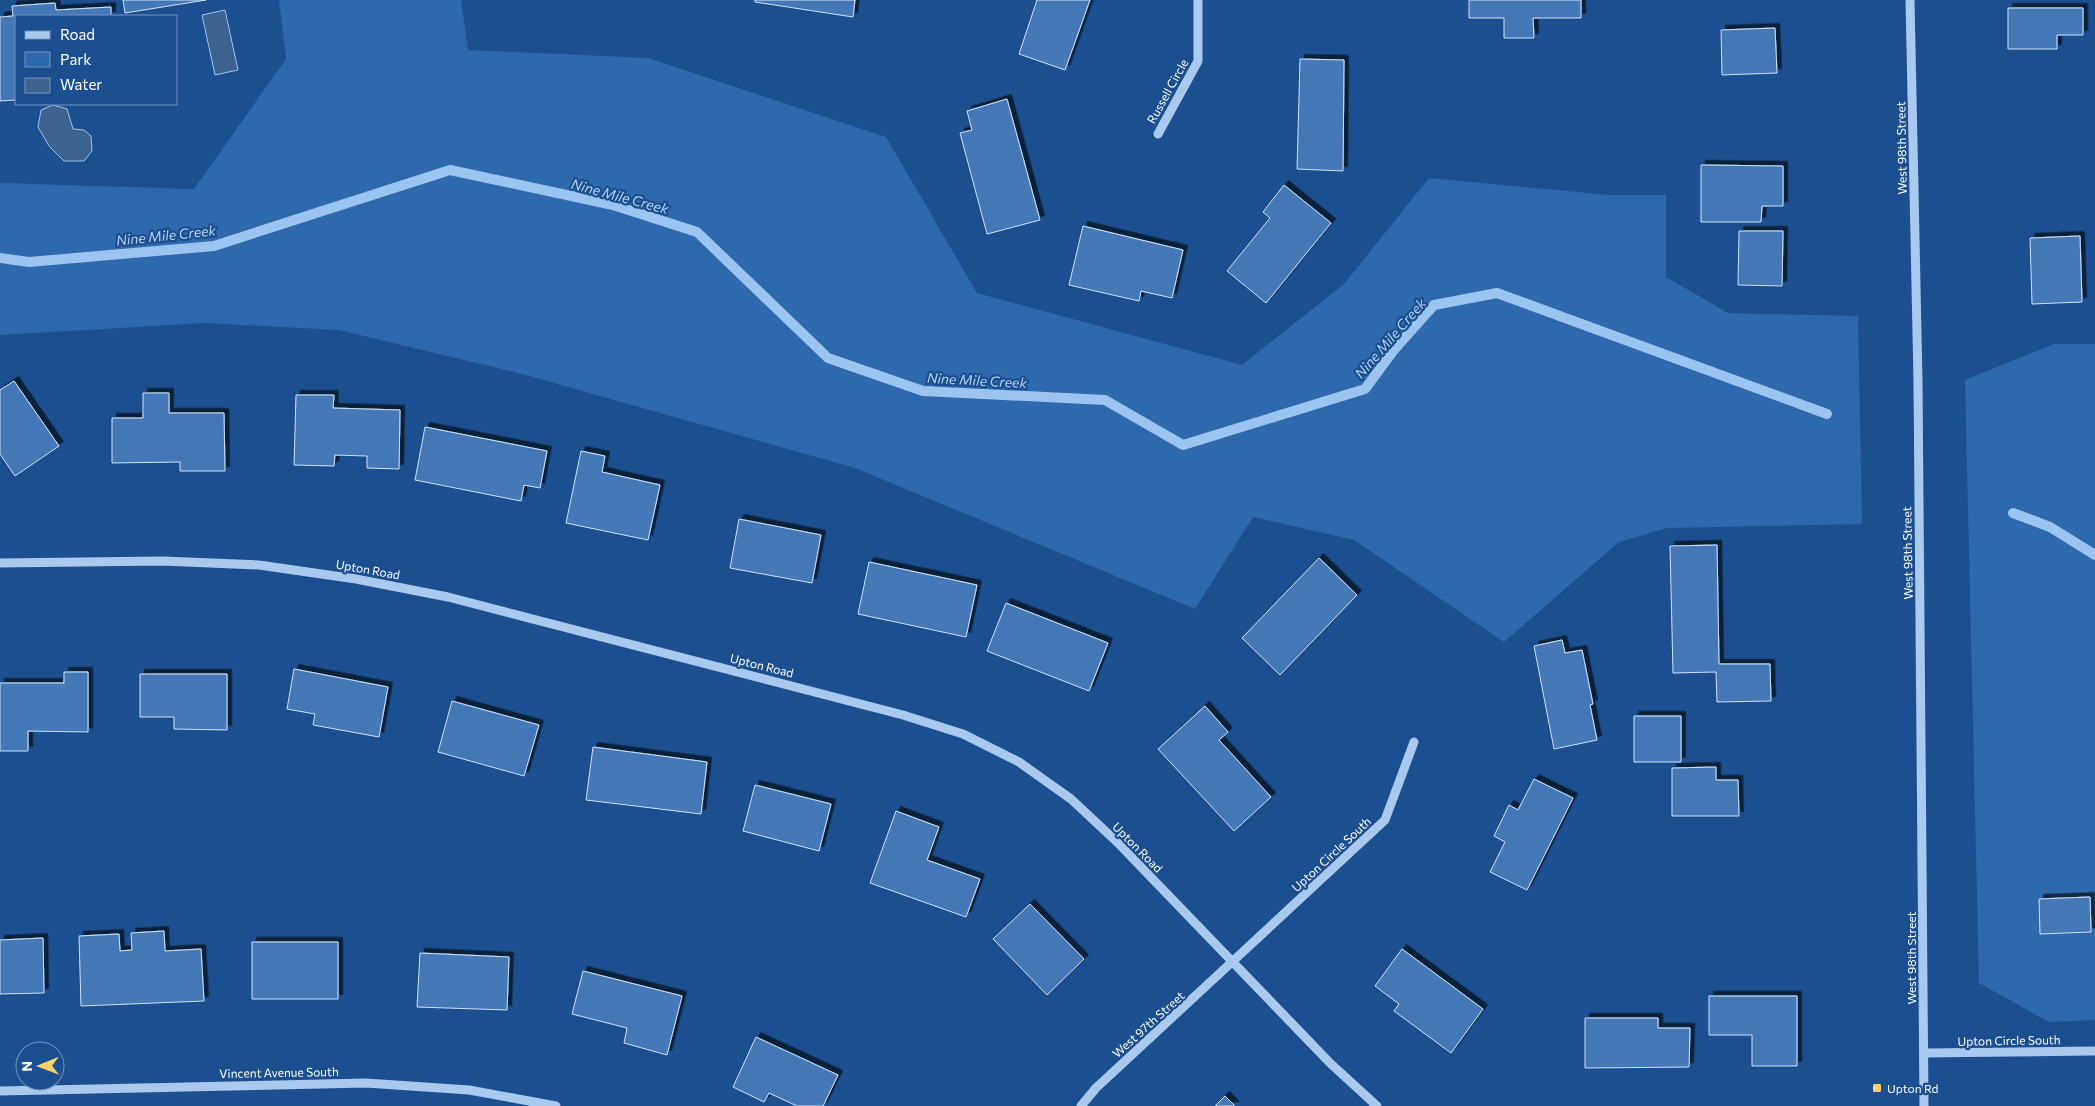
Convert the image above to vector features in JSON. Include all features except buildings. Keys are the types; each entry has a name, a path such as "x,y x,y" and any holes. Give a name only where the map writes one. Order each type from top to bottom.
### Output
{"street":[{"name":"Russell Circle","path":"1158,134 1198,61 1198,0"},
{"name":"West 98th Street","path":"1910,0 1918,371 1924,1106"},
{"name":"Upton Road","path":"0,563 163,561 250,565 356,578 448,597 903,715 963,734 1019,762 1071,799 1117,842 1330,1063 1377,1106"},
{"name":"Upton Circle South","path":"1233,963 1385,820 1414,742"},
{"name":"West 97th Street","path":"1081,1106 1096,1088 1233,963"},
{"name":"Upton Circle South","path":"1924,1053 2095,1051"},
{"name":"Vincent Avenue South","path":"0,1091 366,1083 469,1090 556,1106"}],"green space":[{"path":"279,0 461,0 468,50 648,58 886,137 977,293 1242,365 1344,284 1429,178 1609,195 1666,195 1666,277 1728,313 1858,316 1862,524 1667,528 1619,542 1504,642 1354,540 1253,517 1195,609 855,468 522,374 339,330 205,323 0,335 0,183 194,189 286,59"},
{"path":"2054,344 2095,344 2095,1020 2049,1022 1979,983 1965,380"}],"water":[{"path":"225,10 238,70 215,75 202,15"},
{"path":"53,105 67,109 73,129 84,130 91,136 92,151 84,161 64,161 49,146 38,127 41,110"}],"waterway":[{"name":"Nine Mile Creek","path":"0,258 29,262 214,246 450,170 613,205 697,232 828,358 923,391 1105,400 1183,445 1365,389 1393,351 1434,305 1497,293 1827,414"},
{"name":"Nine Mile Creek","path":"2013,513 2050,527 2095,555"}],"place":[{"name":"Upton Rd","path":"1877,1088"}]}
